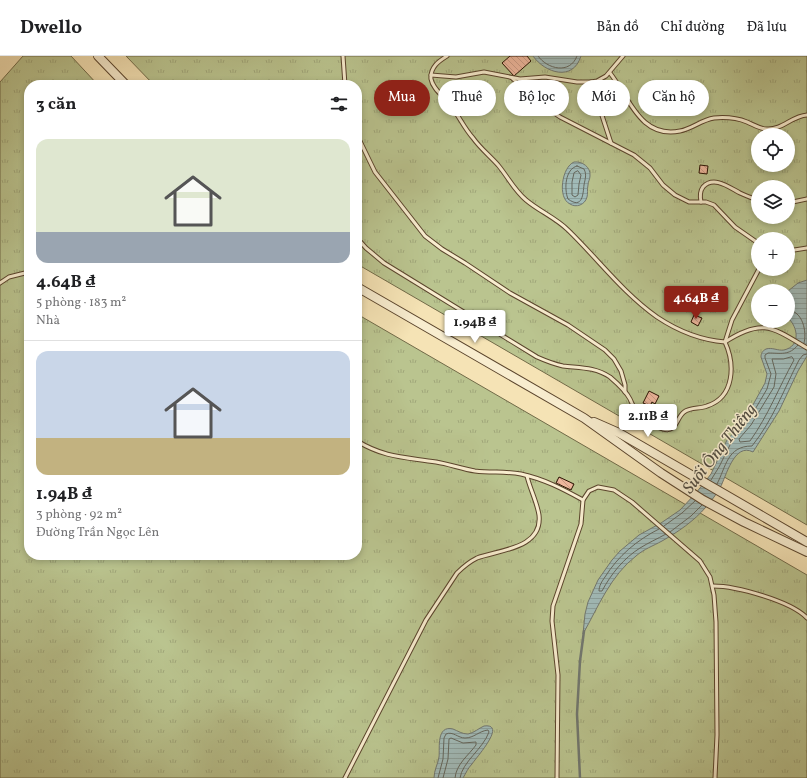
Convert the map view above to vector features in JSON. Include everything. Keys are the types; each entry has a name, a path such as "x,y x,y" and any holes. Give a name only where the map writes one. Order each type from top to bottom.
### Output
{"street":[{"path":"98,56 121,80"},
{"path":"362,290 584,418 656,470 693,494 744,522 807,552"},
{"path":"584,418 619,433 807,542"}],"lane":[{"path":"343,56 345,80"},
{"path":"448,56 438,62 432,70 431,75 433,84 450,104 467,131 498,165 512,186 526,200 567,229 629,294 657,317 690,335 707,340 725,342 749,329 762,327 778,331 807,348"},
{"path":"598,80 610,73 623,56"},
{"path":"431,75 456,77 484,72 512,78 545,78 577,82"},
{"path":"610,73 637,116 648,125 661,131 680,131 703,121 718,118 736,119 762,129 772,129 781,127 795,118 807,116"},
{"path":"512,78 538,102 560,117 630,153 642,161 650,168 662,184 675,195 689,202 710,203 714,205 736,227 751,238"},
{"path":"602,116 611,143"},
{"path":"362,147 368,161 382,182 426,236 442,249 510,293 568,325 605,350 614,358 622,371 625,392"},
{"path":"701,202 700,193 703,187 706,184 714,182 724,184 751,197"},
{"path":"795,202 807,199"},
{"path":"362,244 384,263 538,357 556,364 595,370 614,380 625,392 636,410 643,418 661,429 669,430 676,426 684,412 690,409 705,407 714,403 726,391 730,380 731,364 725,342 732,320 757,276"},
{"path":"795,250 807,248"},
{"path":"0,284 9,277 24,273"},
{"path":"362,444 374,450 397,457 435,462 474,471 510,472 527,476 549,482 584,500"},
{"path":"345,778 426,620 457,573 462,567 475,559 522,544 534,533 538,526 539,515 527,476"},
{"path":"557,778 558,676 552,613 554,599 582,519 584,500 587,493 598,487 608,488 627,498 704,566 710,577 713,586 716,622 717,735 715,778"},
{"path":"713,586 733,587 760,595 799,611 807,618"}],"green space":[{"path":"23,56 71,56 93,80 24,80 24,560 362,560 362,317 807,575 807,778 0,778 0,82"},
{"path":"126,56 807,56 807,525 362,267 362,80 149,80"}],"water":[{"path":"533,56 581,56 577,64 572,69 565,72 558,72 544,67"},
{"path":"574,162 580,162 585,165 590,173 586,200 577,206 566,201 563,196 562,189 566,170"},
{"path":"807,280 807,356 798,371 779,411 753,452 746,450 736,456 718,491 701,512 680,530 645,549 619,572 583,634 588,602 598,580 612,560 639,535 661,523 680,510 711,474 727,440 744,421 765,383 767,374 761,357 763,352 766,349 784,350 793,345 796,336 795,285"},
{"path":"484,726 490,727 493,730 492,735 463,778 434,778 439,757 440,738 444,730 453,729 468,734"}],"building":[{"path":"510,56 527,56 531,61 514,76 502,63"},
{"path":"700,165 708,166 707,174 699,173"},
{"path":"694,315 702,318 698,326 691,322"},
{"path":"649,391 659,396 655,404 652,402 650,406 643,403"},
{"path":"559,477 574,484 571,490 556,483"}],"waterway":[{"name":"Suối Ông Thiềng","path":"580,778 577,714 580,661 584,631"}]}
